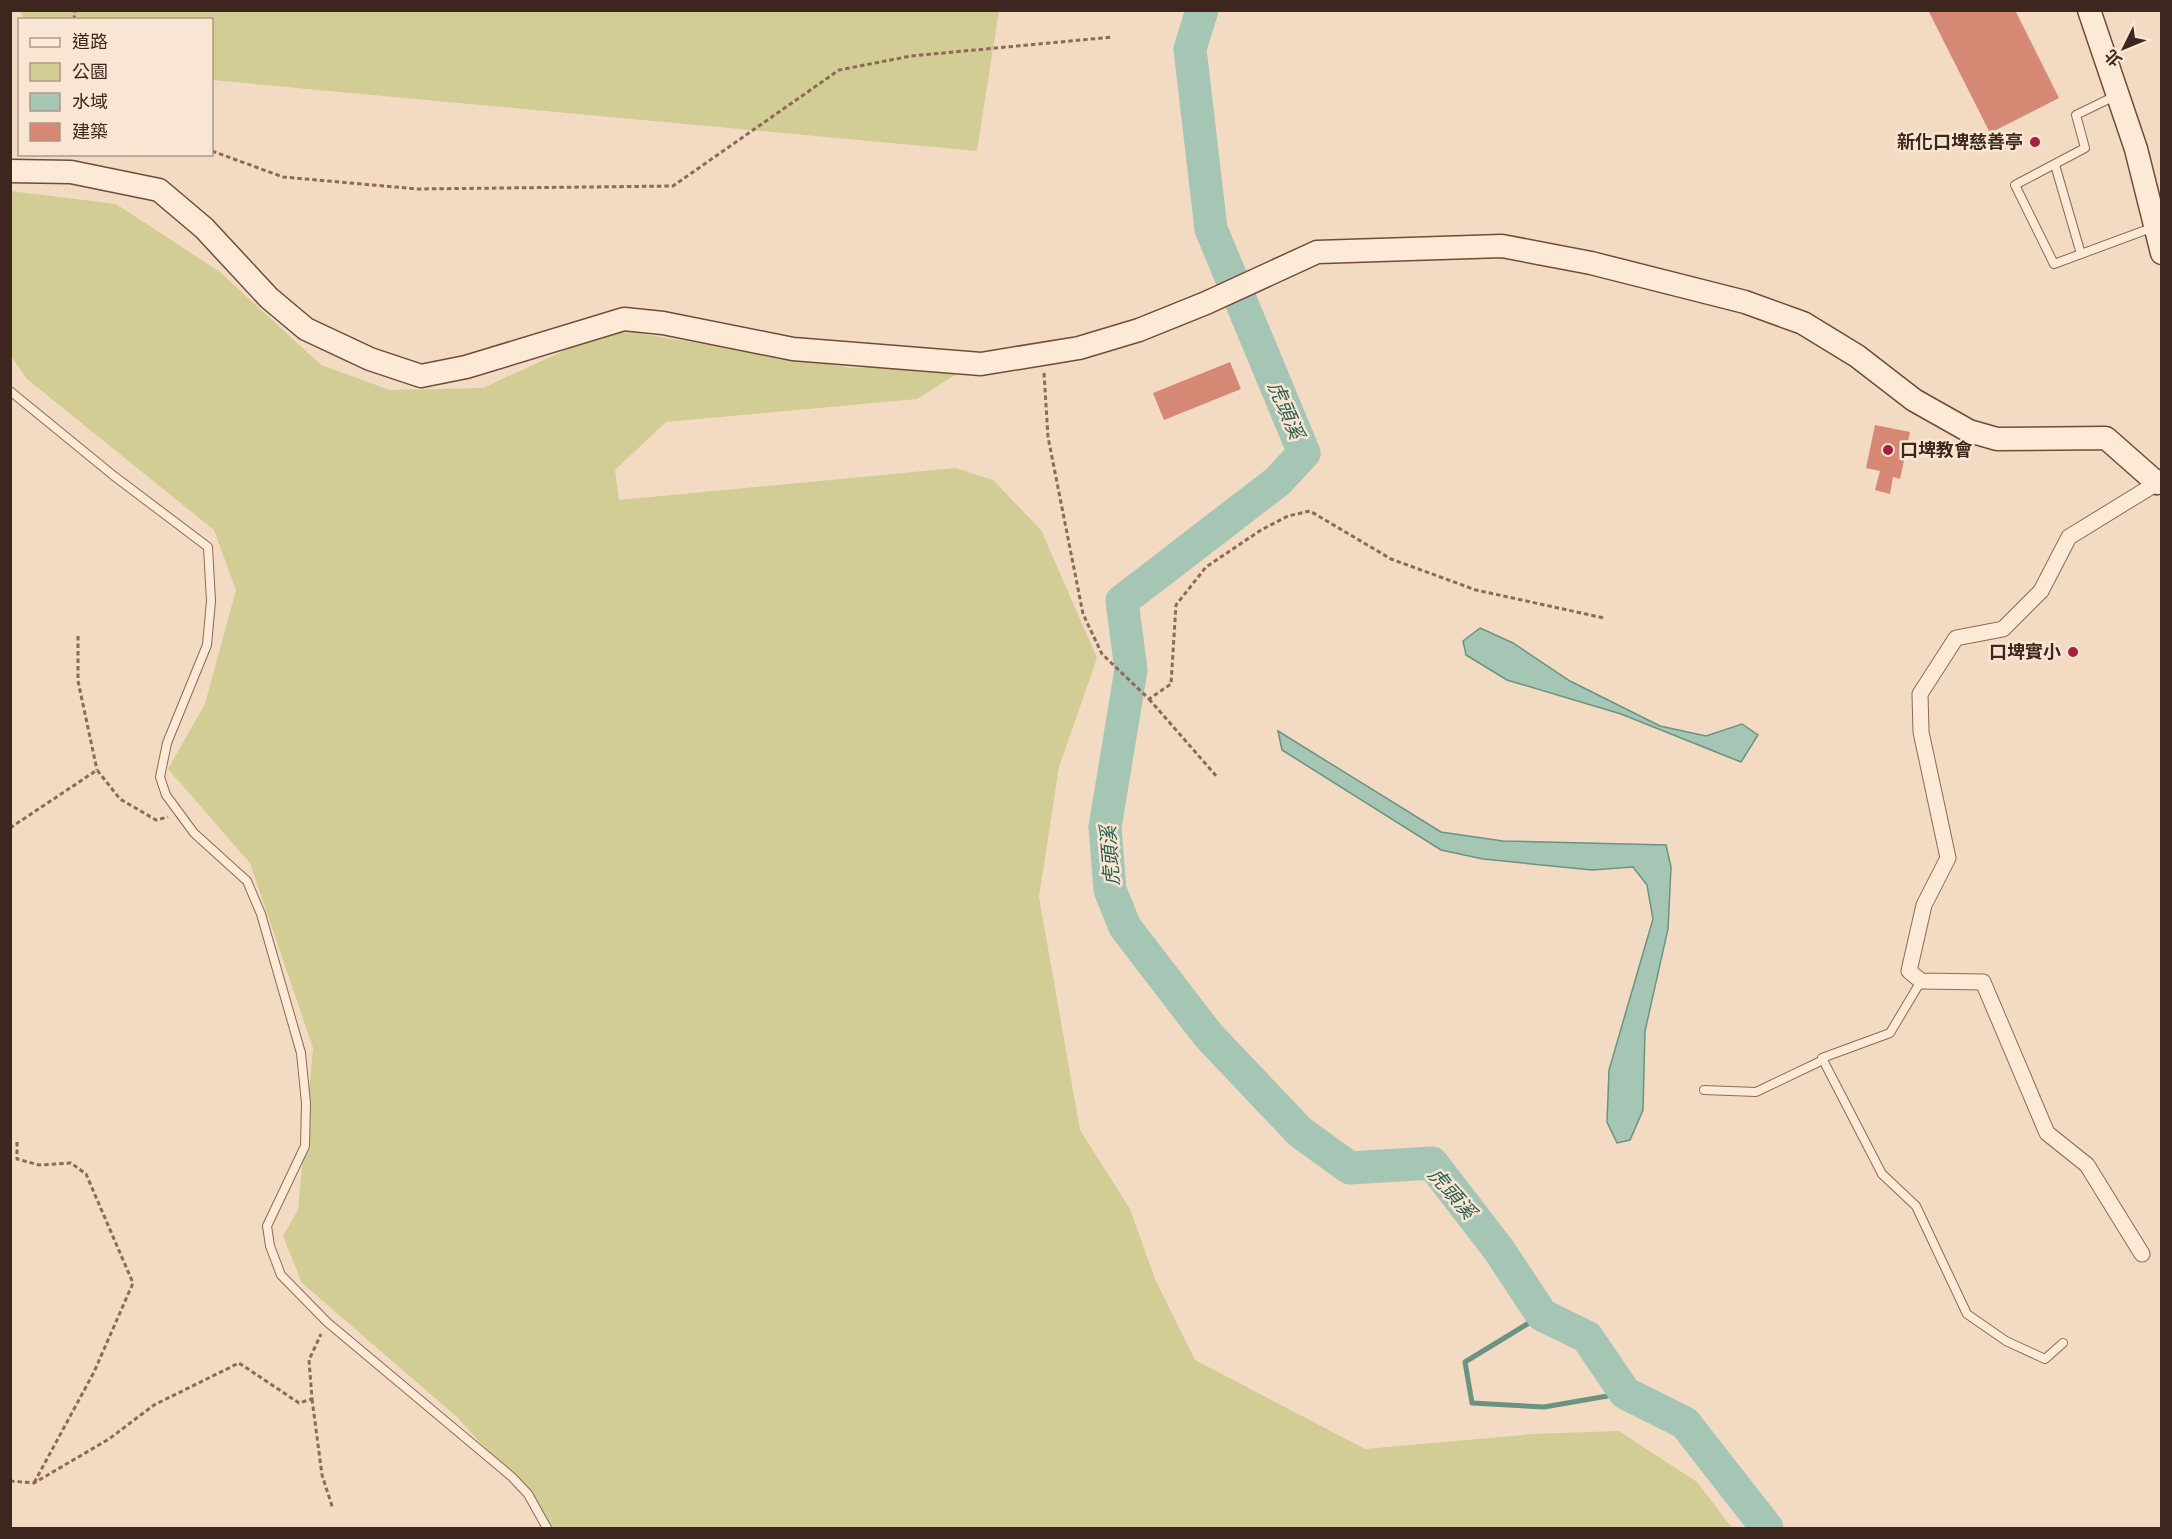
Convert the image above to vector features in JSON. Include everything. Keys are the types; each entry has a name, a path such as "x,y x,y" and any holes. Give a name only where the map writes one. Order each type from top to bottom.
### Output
{"street":[{"path":"2089,10 2136,149 2162,253"},
{"path":"10,171 71,172 159,190 204,228 269,298 306,328 370,359 421,376 466,367 624,319 663,323 793,349 981,364 1089,345 1206,303 1317,252 1502,246 1591,264 1745,302 1803,323 1857,356 1914,400 1969,431 1997,439 2106,438 2159,482 2069,537 2041,591 2002,628 1956,638 1920,694 1921,732 1948,858 1924,905 1916,932 1909,971 1922,981 1983,982 2047,1133 2087,1165 2142,1254"}],"lane":[{"path":"2119,95 2076,115 2085,148 2015,185 2054,264 2155,227"},
{"path":"2055,165 2080,254"},
{"path":"10,391 114,476 208,547 211,601 207,645 167,743 160,777 166,795 178,814 194,833 247,881 273,956 301,1053 306,1103 305,1146 267,1226 270,1246 281,1275 327,1322 512,1477 528,1494 547,1528"},
{"path":"1704,1090 1756,1092 1823,1060 1822,1058 1890,1033 1922,981"},
{"path":"1823,1060 1882,1174 1916,1206 1967,1314 2006,1341 2045,1359 2063,1344"}],"path":[{"path":"213,152 283,177 418,189 673,186 839,70 911,56 1113,37"},
{"path":"1042,354 1048,437 1083,614 1102,654 1149,699 1218,778"},
{"path":"1149,699 1171,684 1176,605 1206,567 1261,530 1288,516 1310,511 1391,559 1476,590 1604,618"},
{"path":"78,636 78,681 96,770 120,800 156,820 178,814"},
{"path":"10,828 96,770"},
{"path":"17,1142 17,1159 39,1165 71,1163 86,1174 133,1283 94,1372 34,1483"},
{"path":"327,1322 309,1360 322,1475 333,1509"},
{"path":"10,1481 34,1483 109,1439 154,1405 239,1363 299,1403 312,1399"}],"green space":[{"path":"20,11 999,11 977,151 213,80 213,18 23,18"},
{"path":"10,191 116,204 220,272 321,365 390,390 483,388 611,329 852,368 976,362 917,399 666,422 615,470 619,500 956,468 993,480 1041,530 1097,658 1059,767 1039,897 1080,1130 1130,1209 1155,1279 1195,1360 1365,1449 1533,1434 1619,1431 1697,1482 1732,1528 551,1528 542,1511 457,1417 302,1283 283,1236 298,1210 313,1048 250,863 168,769 205,704 236,590 214,530 27,379 11,356"}],"water":[{"path":"1480,628 1513,643 1570,681 1660,726 1706,736 1742,724 1758,735 1741,762 1621,714 1507,680 1466,655 1463,641"},
{"path":"1278,731 1441,832 1503,841 1666,845 1671,867 1668,929 1645,1031 1643,1110 1630,1140 1617,1143 1607,1122 1609,1070 1653,919 1647,885 1633,867 1592,870 1483,859 1441,850 1282,750"}],"building":[{"path":"1928,10 2015,10 2059,98 1990,133"},
{"path":"1230,362 1241,389 1164,420 1153,393"},
{"name":"口埤教會","path":"1875,425 1910,432 1900,479 1893,477 1890,494 1875,490 1880,471 1866,468"}],"waterway":[{"name":"虎頭溪","path":"1202,10 1190,49 1211,229 1304,453 1278,481 1122,601 1131,670 1105,827 1110,890 1125,927 1208,1035 1300,1132 1350,1168 1432,1163 1499,1250 1542,1315 1587,1337 1625,1393 1685,1423 1767,1528"},
{"path":"1542,1315 1465,1362 1472,1403 1544,1407 1625,1393"}],"place":[{"name":"新化口埤慈善亭","path":"2035,142"},
{"name":"口埤教會","path":"1888,450"},
{"name":"口埤實小","path":"2073,652"}]}
